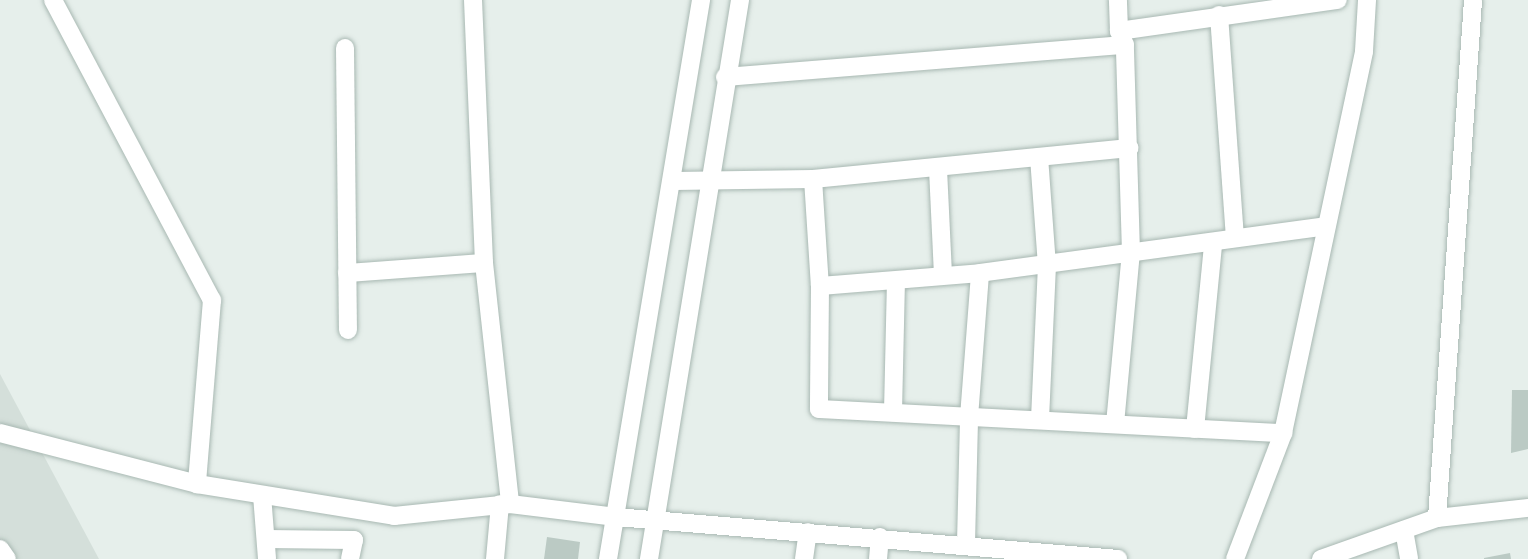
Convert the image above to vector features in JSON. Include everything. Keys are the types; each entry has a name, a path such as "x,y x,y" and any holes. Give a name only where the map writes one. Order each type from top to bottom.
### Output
{"street":[{"path":"53,0 212,300 197,484"},
{"path":"473,0 484,263 505,504 495,559"},
{"path":"608,559 674,181 701,0"},
{"path":"649,559 658,520 708,180 740,0"},
{"path":"1115,424 1131,253 1129,148 1119,0"},
{"path":"725,77 1122,38 1219,15 1338,0"},
{"path":"1235,559 1282,433 1364,51 1367,0"},
{"path":"1437,518 1473,0"},
{"path":"1219,15 1235,237"},
{"path":"345,48 348,330"},
{"path":"674,181 813,179 938,169 1129,148"},
{"path":"1039,157 1047,265 1040,418"},
{"path":"938,169 943,274"},
{"path":"813,179 820,286 819,409 969,417 1040,418 1282,433"},
{"path":"820,286 896,281 943,274 980,273 1213,244 1235,237 1326,226"},
{"path":"1195,429 1213,244"},
{"path":"347,273 484,263"},
{"path":"966,543 969,417 980,273"},
{"path":"893,412 896,281"},
{"path":"0,433 197,484 394,516 505,504 616,517 966,543 1118,559"},
{"path":"262,495 267,559"},
{"path":"1321,559 1437,518 1528,508"},
{"path":"1404,530 1409,559"},
{"path":"804,559 808,532"},
{"path":"878,559 880,537"},
{"path":"266,539 354,540 350,559"},
{"path":"0,549 7,559"}],"shaded area":[{"path":"0,374 99,559 0,559"}],"building":[{"path":"1512,390 1528,390 1528,449 1511,453"},
{"path":"547,537 580,542 578,559 544,559"},
{"path":"1510,553 1511,559 1484,559 1484,558"}]}
